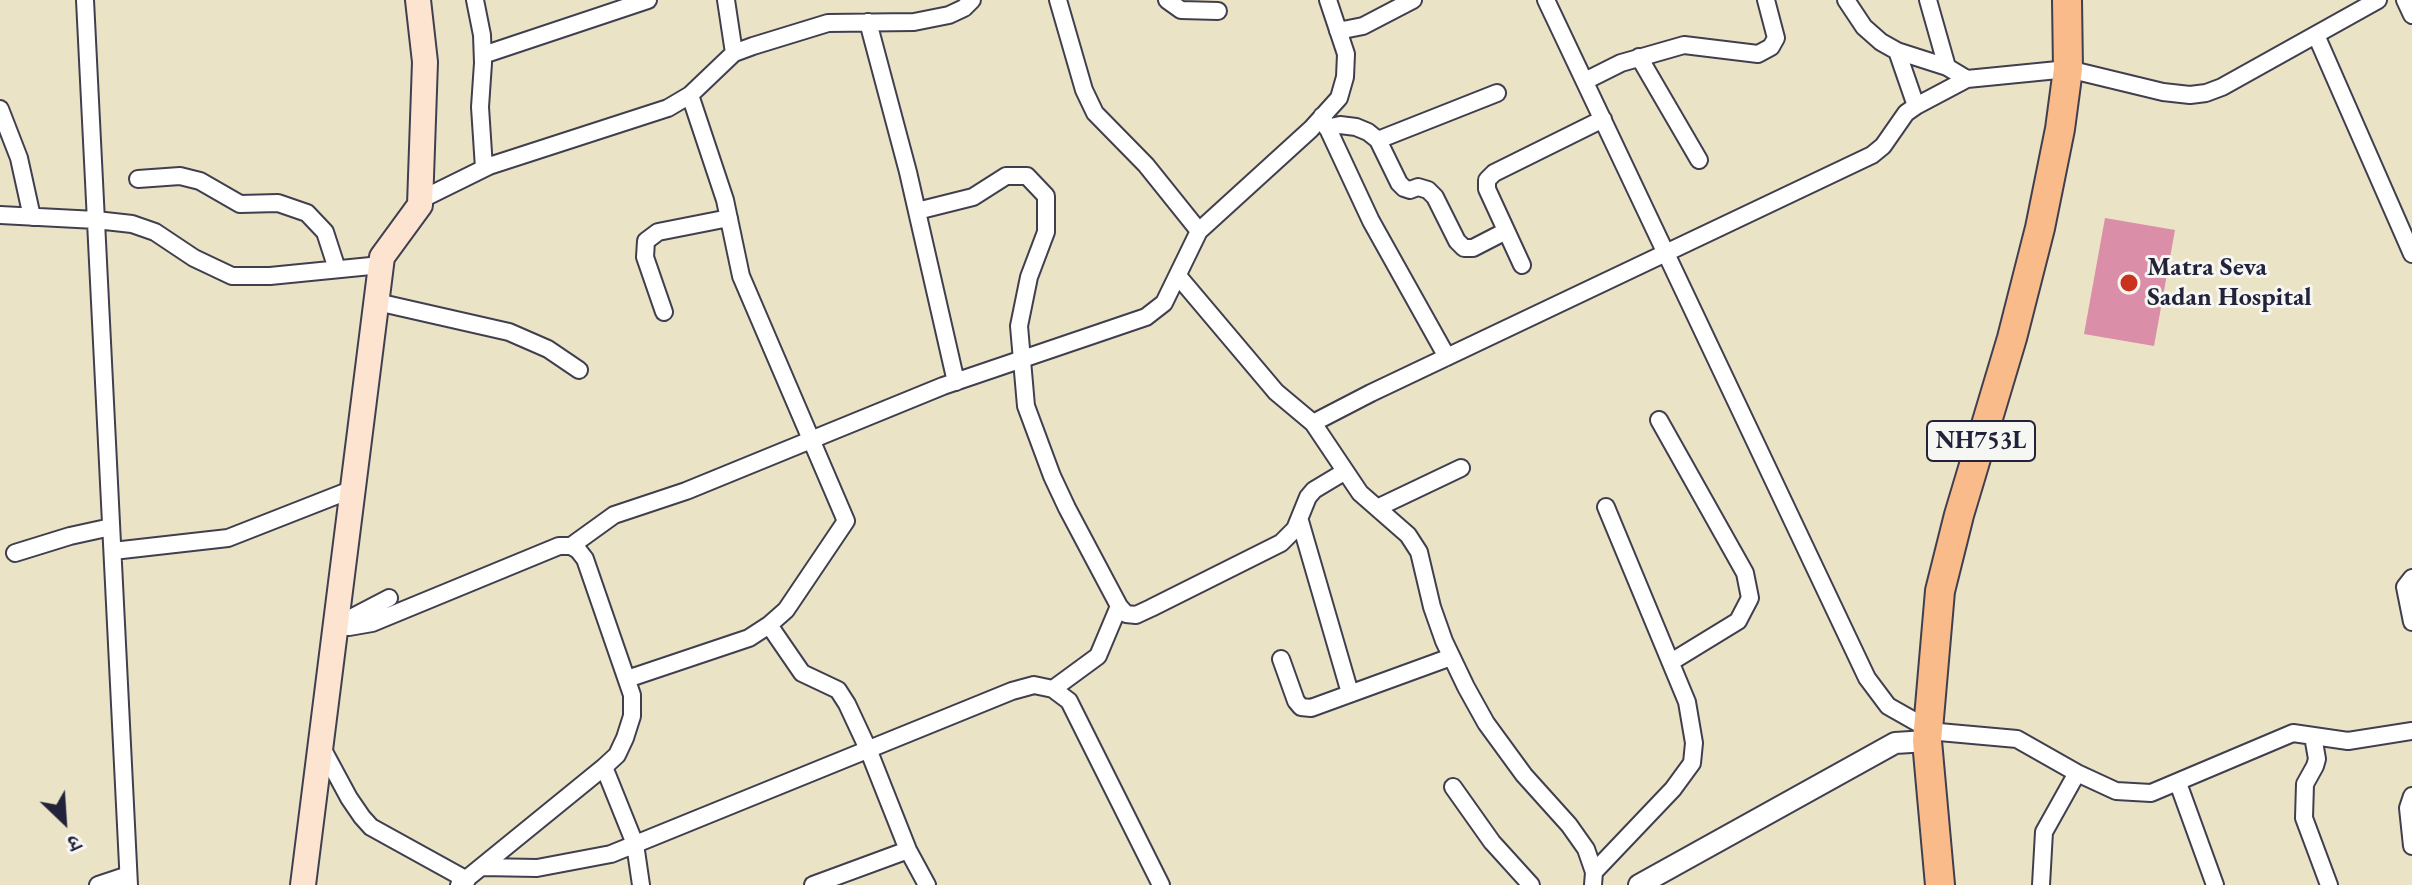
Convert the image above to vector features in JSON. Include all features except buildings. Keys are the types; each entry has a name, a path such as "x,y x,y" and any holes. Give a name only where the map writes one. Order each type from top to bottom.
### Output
{"highway":[{"name":"NH753L","path":"1940,885 1928,732 1940,591 2040,228 2060,129 2068,69 2067,0"}],"main road":[{"path":"303,885 382,257 420,205 425,62 418,0"}],"street":[{"path":"85,0 129,880 98,885"},
{"path":"475,0 483,55 480,107 484,168"},
{"path":"483,55 618,5 648,0"},
{"path":"726,0 734,53"},
{"path":"420,200 484,168 668,108 690,95 734,53 828,23 914,22 949,15 972,0"},
{"path":"1058,0 1084,90 1095,113 1146,165 1199,231"},
{"path":"1167,0 1181,10 1218,11"},
{"path":"571,546 614,515 686,491 956,382 1146,317 1164,303 1199,231 1325,122 1339,98 1345,77 1346,54 1328,0"},
{"path":"1546,0 1867,678 1888,706 1928,732"},
{"path":"1585,81 1621,63 1684,45 1758,54 1771,47 1776,38 1766,0"},
{"path":"1846,0 1864,27 1881,42 1897,51 1947,67 1967,79"},
{"path":"1928,0 1947,67"},
{"path":"1313,423 1872,155 1883,146 1906,113 1967,79 2068,69 2163,92 2206,93 2378,0"},
{"path":"2405,0 2412,15"},
{"path":"1338,31 1363,26 1422,1"},
{"path":"868,22 917,211 956,382"},
{"path":"2316,35 2406,223 2412,254"},
{"path":"1897,51 1916,106"},
{"path":"1639,57 1699,160"},
{"path":"1378,140 1497,93"},
{"path":"627,679 749,638 769,625 786,610 846,521 741,276 725,200 690,95"},
{"path":"0,109 19,158 32,217"},
{"path":"1522,265 1487,189 1487,180 1494,173 1603,119"},
{"path":"1325,122 1356,127 1378,140 1399,183 1410,190 1418,187 1428,190 1464,248 1473,248 1506,231"},
{"path":"1325,122 1371,221 1447,357"},
{"path":"138,179 180,176 200,181 240,204 278,203 307,213 325,232 337,269"},
{"path":"917,211 973,197 1006,176 1027,176 1046,196 1046,232 1029,277 1019,326 1026,406 1052,476 1126,614 1136,615 1281,543 1300,521 1308,497 1314,490 1344,472"},
{"path":"0,215 132,224 155,232 194,258 232,276 270,276 381,265"},
{"path":"664,312 645,257 646,241 658,232 729,218"},
{"path":"1178,276 1276,392 1313,423 1360,493 1408,535 1419,552 1432,607 1451,657 1486,723 1524,775 1586,849 1593,878"},
{"path":"377,302 509,332 548,349 579,370"},
{"path":"1659,420 1745,573 1750,598 1738,621 1671,662"},
{"path":"1377,508 1461,468"},
{"path":"113,551 228,538 353,489"},
{"path":"1593,878 1673,789 1692,763 1694,743 1687,702 1606,507"},
{"path":"1300,521 1350,693"},
{"path":"15,553 111,527"},
{"path":"321,746 349,798 371,827 463,882 489,867 617,755 632,716 632,695 585,559 571,546 559,546 372,623 336,626"},
{"path":"2412,578 2405,587 2412,622"},
{"path":"336,626 389,598"},
{"path":"1053,689 1098,656 1119,606"},
{"path":"769,625 802,673 838,690 847,704 908,850 927,885"},
{"path":"1281,659 1296,701 1301,707 1311,708 1451,657"},
{"path":"489,867 537,868 611,854 1012,691 1034,685 1053,689 1069,701 1161,885"},
{"path":"1639,885 1895,743 1928,732 2017,739 2116,791 2151,793 2293,733 2348,741 2412,731"},
{"path":"2313,736 2317,759 2305,784 2304,818 2329,885"},
{"path":"604,767 635,844 641,885"},
{"path":"2041,885 2044,832 2077,773"},
{"path":"2178,783 2215,885"},
{"path":"1453,787 1492,842 1531,885"},
{"path":"2412,796 2408,808 2412,846"},
{"path":"813,885 908,850"},
{"path":"489,867 499,885"}],"place":[{"name":"Matra Seva Sadan Hospital","path":"2129,283"}]}
